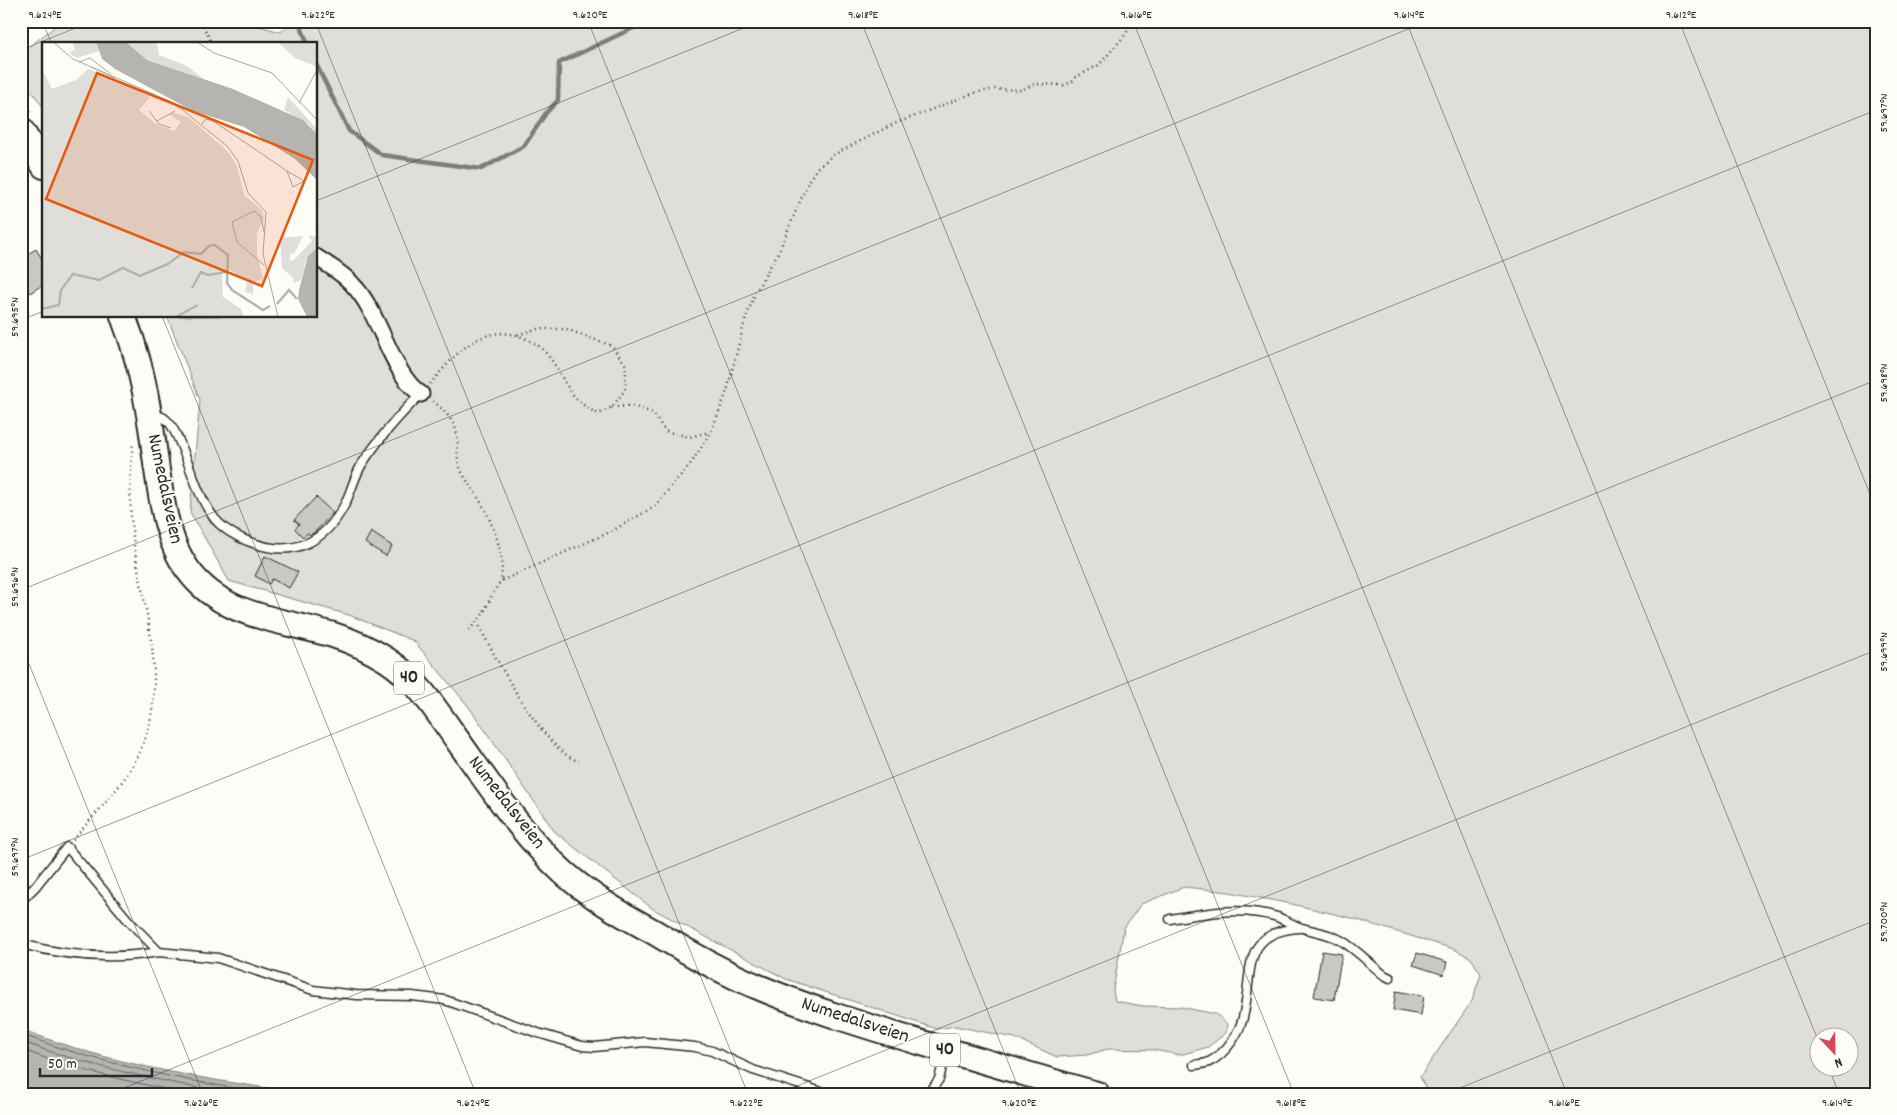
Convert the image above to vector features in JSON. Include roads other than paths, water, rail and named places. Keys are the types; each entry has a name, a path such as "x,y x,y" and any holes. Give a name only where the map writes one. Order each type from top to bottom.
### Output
{"main road":[{"path":"22,120 42,162"},
{"name":"Numedalsveien","path":"124,318 135,350 150,416 164,503 173,542 187,569 203,587 216,597 255,616 333,635 362,646 394,665 433,706 504,805 539,848 565,874 622,914 695,956 756,986 846,1019 1097,1094"}],"street":[{"path":"318,258 354,285 373,314 404,378 413,389 421,394"}],"lane":[{"path":"150,416 158,415 163,417 171,425 200,495 218,522 246,541 267,548 285,549 314,541 326,531 345,505 364,462 406,409 421,394"},
{"path":"21,901 68,847 128,920 159,952"},
{"path":"1170,919 1206,912 1257,912 1277,917 1302,928 1327,933 1343,942 1390,978"},
{"path":"1194,1065 1209,1062 1230,1044 1238,1030 1244,1013 1250,968 1259,946 1266,938 1276,932 1302,928"},
{"path":"21,944 49,952 90,956 142,955 159,952 218,958 313,990 356,996 412,996 445,1000 538,1033 582,1046 594,1047 645,1042 695,1047 712,1051 753,1070 828,1094"},
{"path":"929,1094 940,1079 946,1050"}],"water":[{"path":"21,1029 91,1053 128,1062 238,1084 311,1094 21,1094"}],"waterway":[{"path":"300,21 307,42"},
{"path":"318,68 349,131 382,155 481,169 524,146 546,113 558,100 559,63 648,21"}]}
